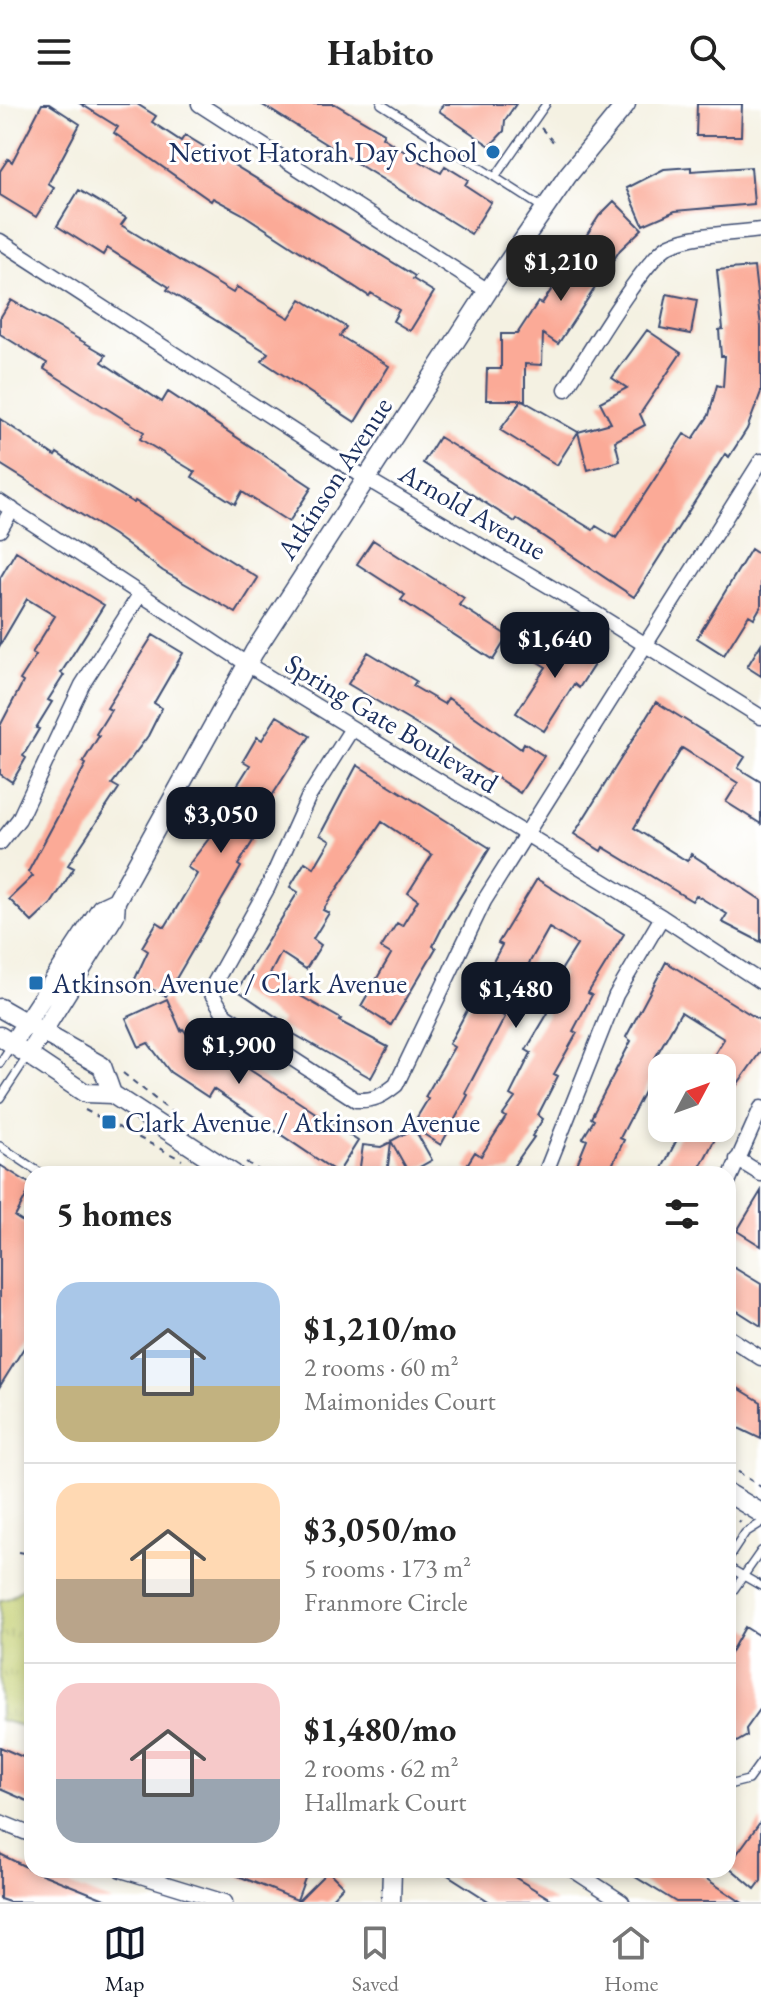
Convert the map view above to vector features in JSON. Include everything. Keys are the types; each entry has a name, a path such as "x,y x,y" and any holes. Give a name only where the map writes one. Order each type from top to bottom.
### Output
{"street":[{"path":"199,104 488,291"},
{"name":"Atkinson Avenue","path":"28,1055 36,1027 101,908 116,901 247,664 488,291 544,209 626,104"},
{"path":"566,389 605,326 661,251 681,241 761,230"},
{"name":"Arnold Avenue","path":"0,241 367,479 761,717"},
{"path":"351,730 308,798 268,887 210,991 225,1015 356,1100 380,1098 396,1085 475,916 761,461"},
{"path":"0,530 6,506"},
{"name":"Spring Gate Boulevard","path":"6,506 139,596 351,730 662,917 761,982"},
{"path":"0,843 19,819 82,685 139,596"},
{"path":"548,1166 616,995 662,917"},
{"path":"0,1008 102,1066 112,1094"},
{"name":"Atkinson Avenue","path":"6,1040 36,1027"},
{"path":"6,1040 85,1093 112,1094 238,1166"},
{"path":"734,1166 761,1108"},
{"path":"737,1159 761,1174"},
{"path":"736,1342 761,1358"},
{"path":"736,1498 761,1513"},
{"path":"0,1822 24,1832"},
{"path":"147,1878 225,1902"},
{"path":"391,1902 392,1878"},
{"path":"585,1878 622,1902"}],"lane":[{"path":"381,104 544,209"},
{"path":"495,177 546,104"},
{"path":"0,1063 6,1040"},
{"path":"0,1098 28,1055"},
{"path":"0,1146 30,1166"},
{"path":"736,1547 745,1533 761,1523"},
{"path":"736,1587 761,1551"},
{"path":"736,1572 761,1586"},
{"path":"736,1783 748,1780 761,1762"}],"path":[{"path":"535,121 556,145"},
{"path":"117,1068 181,1119"},
{"path":"74,1103 191,1166"},
{"path":"736,1470 761,1487"},
{"path":"19,1552 24,1553"}],"green space":[{"path":"23,1588 24,1726 0,1720 0,1600"}],"building":[{"path":"42,104 49,104 80,124 48,184 54,188 36,217 0,195 0,171 8,159 12,162"},
{"path":"81,104 137,104 156,116 152,122 181,141 185,135 415,276 413,279 434,292 410,331 393,321 399,310 371,293 369,296 241,213 213,198 211,201 114,133 118,127"},
{"path":"261,104 335,104 384,133 382,137 414,158 441,173 445,166 468,180 465,185 491,202 471,234"},
{"path":"443,104 516,104 505,120 504,131 490,146 439,111"},
{"path":"697,104 742,104 741,136 696,136"},
{"path":"691,167 691,171 751,167 754,204 675,211 643,225 627,188 664,169"},
{"path":"79,190 126,218 121,225 233,293 237,287 289,318 301,299 346,327 340,336 389,366 355,422 262,361 268,353 167,290 169,287 107,248 103,255 57,226"},
{"path":"614,201 642,229 620,250 558,344 543,334 542,365 525,364 525,400 486,400 487,369 501,369 501,334 517,334 538,302 542,304 599,216"},
{"path":"754,267 761,327 761,392 747,429 729,457 725,454 634,597 517,519 515,522 423,463 439,437 593,530 596,526 616,538 684,434 693,439 709,415 717,385 723,387 725,356 721,356 719,330 723,329 717,270"},
{"path":"667,294 697,300 691,334 660,328"},
{"path":"11,300 106,355 102,362 162,402 168,392 312,487 289,522 242,492 235,504 192,477 195,472 140,439 144,432 44,369 47,363 0,334 0,318"},
{"path":"647,330 681,353 640,414 645,425 615,441 620,461 588,470 578,432 611,423 600,402 627,388 612,378"},
{"path":"522,400 578,432 557,465 500,430"},
{"path":"0,419 55,456 57,453 258,578 236,613 163,571 114,535 0,464"},
{"path":"373,540 464,598 459,605 508,636 493,660 401,600 405,595 357,564"},
{"path":"751,549 761,556 761,606 754,618 749,615 724,655 697,638"},
{"path":"16,551 104,605 61,673 64,675 48,700 52,702 36,728 39,729 12,782 0,774 0,726 23,682 20,680 36,655 32,653 55,616 27,599 0,645 0,578"},
{"path":"554,633 597,660 579,688 574,684 544,731 516,713 546,667 536,661"},
{"path":"153,635 183,653 154,703 162,708 148,736 112,784 119,788 68,865 74,868 51,904 32,922 9,899 33,876 28,872 86,764 83,762 111,710 107,708"},
{"path":"761,644 761,676 747,667"},
{"path":"368,652 416,681 413,686 444,704 448,698 521,749 524,743 544,756 520,793 427,731 348,684"},
{"path":"656,702 745,757 738,768 761,782 761,824 726,802 738,783 682,748 634,828 687,861 691,854 761,900 761,942 722,922 727,914 696,895 692,901 603,847 601,851 574,834"},
{"path":"277,716 310,736 263,810 267,812 250,839 253,841 238,865 241,867 166,996 134,981 148,951 142,947 157,922 165,927 197,874 187,867 224,819 211,811 226,787 233,792 250,765 243,761 257,737 262,740"},
{"path":"357,765 490,848 446,920 433,946 436,948 391,1025 361,1006 391,954 381,948 397,923 402,926 418,900 408,893 432,855 382,822 323,910 329,913 313,939 321,945 306,969 281,953 270,974 294,987 292,991 341,1019 339,1021 388,1047 371,1078 278,1025 281,1020 237,990 298,892 290,887 305,862 314,868 330,841 320,835"},
{"path":"537,879 624,934 588,993 592,995 573,1031 577,1033 554,1074 558,1076 538,1115 543,1119 514,1166 466,1166 475,1152 481,1156 506,1117 503,1115 515,1098 510,1095 531,1053 526,1050 548,1013 544,1010 563,974 560,972 577,945 549,928 514,990 502,1015 505,1017 441,1145 414,1128 432,1160 421,1166 405,1166 391,1141 408,1132 428,1099 425,1097 454,1047 449,1044 502,945 498,943"},
{"path":"666,962 761,1021 761,1051 736,1086 736,1054 715,1054 724,1039 681,1012 657,1054 648,1054 648,1084 620,1138 624,1140 612,1166 576,1166 587,1140 583,1138 594,1120 591,1118 631,1041 626,1037"},
{"path":"167,999 181,1031 183,1029 202,1053 209,1043 358,1141 342,1166 328,1166 213,1089 208,1097 170,1072 148,1043 139,1047 126,1018"},
{"path":"391,1142 388,1166 360,1166 363,1145 381,1147"},
{"path":"676,1142 713,1142 701,1166 663,1166"},
{"path":"0,1165 24,1180 24,1200 15,1217 24,1223 24,1348 0,1386"},
{"path":"761,1191 761,1246 737,1231"},
{"path":"736,1269 761,1284 761,1326 736,1310"},
{"path":"736,1387 761,1402 761,1439 736,1427"},
{"path":"745,1627 761,1637 761,1708 746,1729 747,1736 736,1742 736,1643"},
{"path":"0,1747 24,1758 24,1800 0,1789"},
{"path":"761,1821 761,1881 755,1889 736,1873 736,1855"},
{"path":"0,1854 24,1866 24,1878 52,1878 112,1902 9,1902 0,1899"},
{"path":"243,1878 305,1878 297,1900"},
{"path":"321,1878 335,1878 343,1886 328,1902 297,1902"},
{"path":"452,1878 516,1878 555,1902 490,1902"},
{"path":"637,1878 705,1878 741,1902 676,1902"}],"place":[{"name":"Netivot Hatorah Day School","path":"493,152"},
{"name":"Atkinson Avenue / Clark Avenue","path":"36,983"},
{"name":"Clark Avenue / Atkinson Avenue","path":"109,1122"}]}
